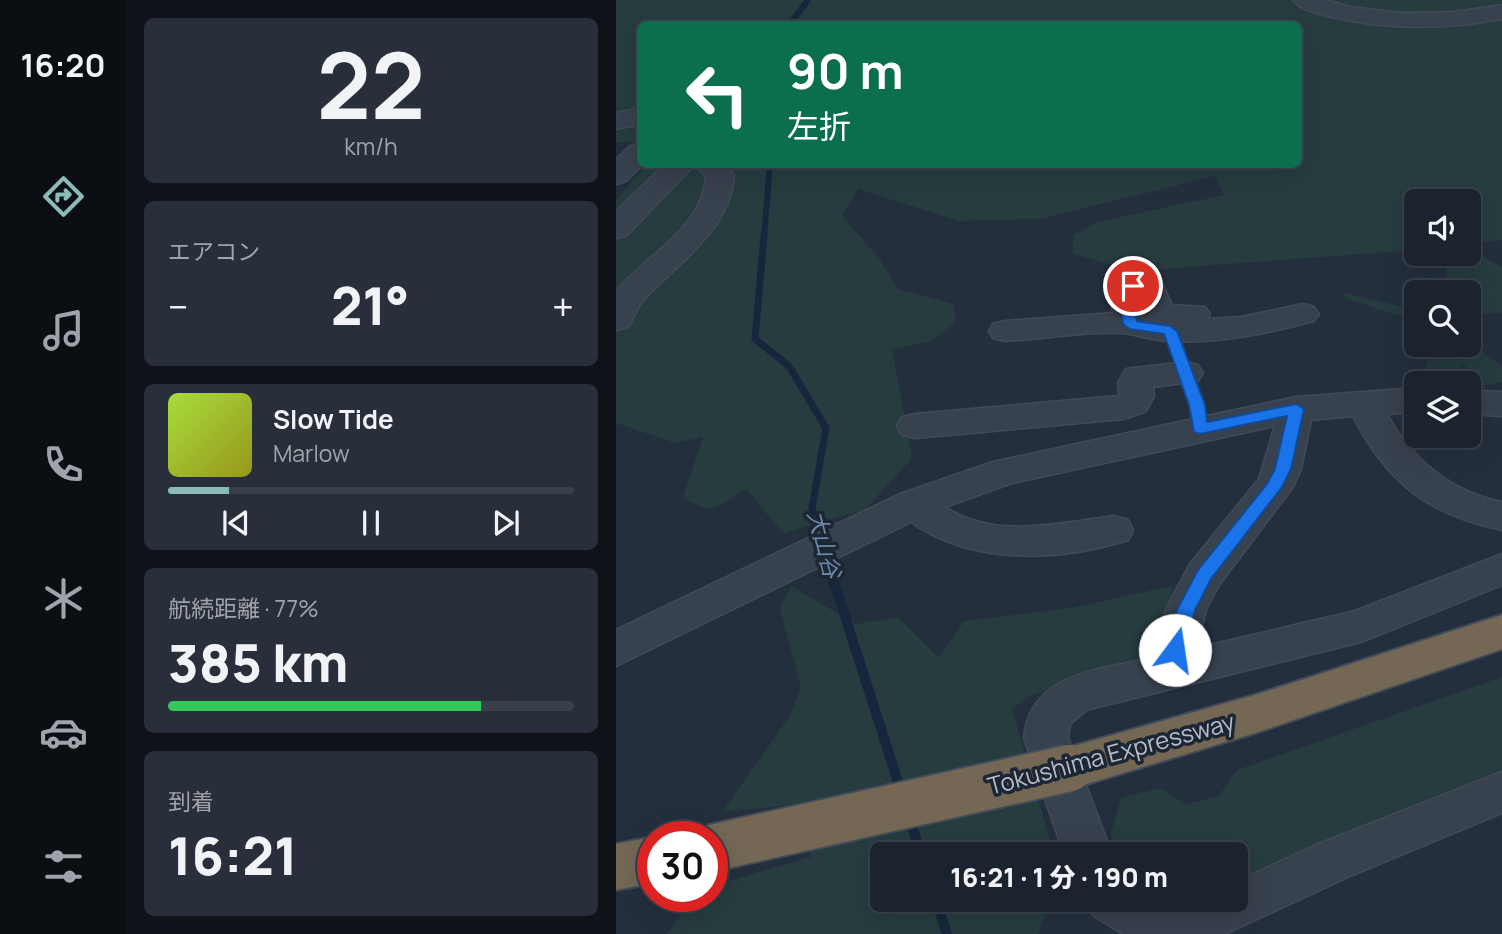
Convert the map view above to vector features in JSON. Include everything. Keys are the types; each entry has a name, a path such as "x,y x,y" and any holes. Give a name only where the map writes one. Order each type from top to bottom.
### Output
{"highway":[{"name":"Tokushima Expressway","path":"728,844 1070,768 1255,714 1502,632"},
{"path":"616,867 637,863"}],"street":[{"path":"1305,0 1341,12 1418,21 1449,21 1502,12"},
{"path":"616,121 637,117"},
{"path":"616,175 637,155"},
{"path":"616,229 677,168"},
{"path":"616,320 619,310 640,284 679,252 719,195 720,175 713,168"},
{"path":"1004,331 1130,324 1170,331 1241,327 1291,309 1170,316 1158,311 1147,287 1133,286 1126,294 1130,324"},
{"path":"1041,485 1167,450 1190,430 1197,405 1170,331"},
{"path":"915,426 1124,407 1134,403 1138,377 1186,373"},
{"path":"616,649 913,504 1006,471 1296,409 1404,400"},
{"path":"1363,402 1380,437 1419,482 1458,504 1502,516"},
{"path":"1481,403 1502,404"},
{"path":"1170,671 1186,610 1204,575 1274,487 1283,469 1296,409"},
{"path":"913,504 955,533 991,541 1027,542 1114,530"},
{"path":"1084,842 1046,738 1046,726 1052,712 1078,693 1361,626 1502,569"},
{"path":"1248,900 1310,871 1502,792"},
{"path":"1128,912 1148,921 1172,923 1208,918 1221,912"}],"green space":[{"path":"616,0 1502,0 1502,240 1481,242 1481,189 1404,189 1404,251 1133,271 1073,254 1073,235 1097,222 1224,195 1215,176 1040,219 959,221 858,189 842,216 879,258 898,289 954,304 956,322 933,341 892,349 912,458 865,510 783,533 746,489 722,504 708,508 683,497 703,437 675,443 616,423 616,200 643,168 1302,168 1302,21 637,21 637,142 616,142"},
{"path":"1481,255 1502,267 1502,313 1481,314 1481,280 1447,280 1446,267 1481,266"},
{"path":"1341,292 1404,307 1404,319 1403,317 1347,299"},
{"path":"1481,350 1502,367 1502,382 1483,386 1481,371 1469,371 1463,364 1459,371 1424,371 1428,357 1481,357"},
{"path":"791,586 856,624 898,617 939,658 964,621 1071,608 1172,586 1165,656 1032,695 1012,709 1051,842 870,842 870,912 1046,912 1038,934 667,934 683,912 728,912 728,881 811,857 800,804 722,812 790,716 801,688 780,609"},
{"path":"1502,677 1502,779 1248,882 1248,842 1113,842 1111,834 1121,798 1159,788 1186,804 1219,796 1237,770"}],"waterway":[{"name":"大山谷","path":"792,21 808,0"},
{"name":"大山谷","path":"764,237 770,168"},
{"name":"大山谷","path":"764,235 755,339 789,366 826,428 812,508 821,541"},
{"name":"大山谷","path":"825,554 901,791"},
{"name":"大山谷","path":"909,817 917,842"},
{"name":"大山谷","path":"940,912 947,934"}],"route":[{"path":"1133,286 1127,289 1126,294 1130,324 1170,331 1177,342 1197,405 1200,428 1296,409 1283,469 1274,487 1204,575 1186,610 1175,650"}]}
